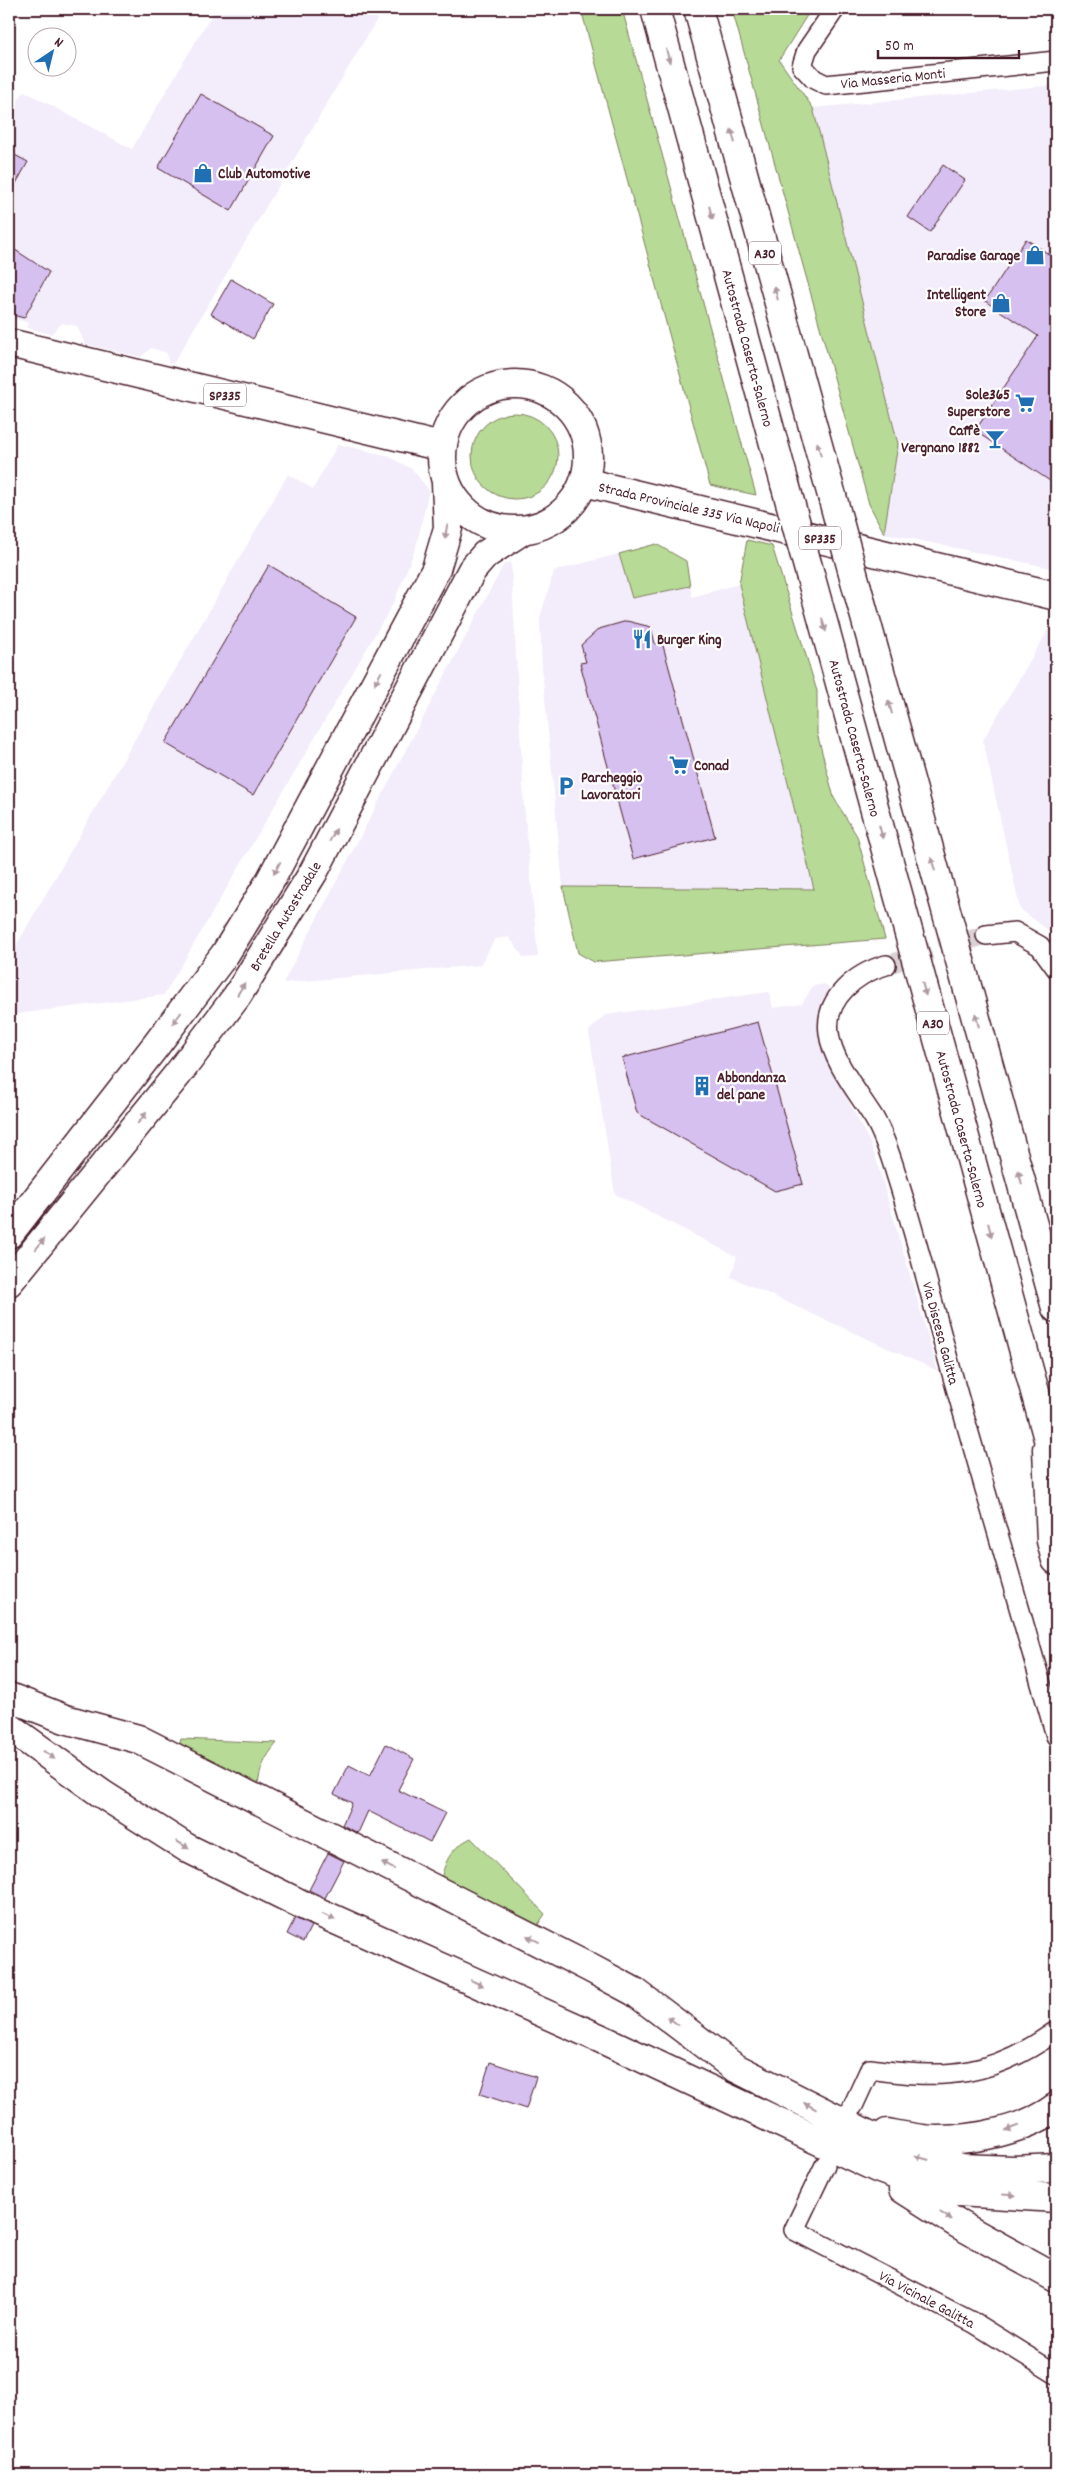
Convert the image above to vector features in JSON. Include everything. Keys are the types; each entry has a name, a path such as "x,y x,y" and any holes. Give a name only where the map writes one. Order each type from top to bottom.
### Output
{"main road":[{"name":"Autostrada Caserta-Salerno","path":"655,9 1056,1468"},
{"name":"A30","path":"698,9 1056,1308"},
{"name":"SP335","path":"9,343 442,447"},
{"path":"515,384 532,386 549,392 563,402 575,415 583,430 588,447 588,465 584,482 577,497 567,510 547,523 523,530 491,527 477,520 453,498 446,483 442,465 442,447 446,430 455,414 466,402 481,392 497,386 515,384"},
{"name":"Strada Provinciale 335 Via Napoli","path":"584,482 1056,596"},
{"name":"Bretella Autostradale","path":"9,1234 225,954 270,881 436,569 448,528 446,483"},
{"name":"Bretella Autostradale","path":"9,1282 178,1074 237,996 313,873 472,570 485,555 523,530"},
{"path":"1046,1430 1051,1541 1056,1560"},
{"path":"9,1697 65,1719 138,1739 635,1992 734,2067 844,2138 958,2224 1056,2278"},
{"path":"9,1727 102,1794 187,1848 309,1908 606,2041 844,2138 961,2168 1013,2170 1056,2168"},
{"path":"844,2138 937,2140 998,2133 1045,2115 1056,2107"},
{"path":"844,2138 877,2168 940,2191 1056,2198"}],"street":[{"name":"Via Masseria Monti","path":"835,9 807,50 802,66 814,79 826,85 1056,61"},
{"path":"986,935 1015,932 1040,946 1056,968"},
{"name":"Via Discesa Galitta","path":"886,965 869,970 852,981 839,996 830,1015 828,1033 836,1056 875,1120 892,1160 915,1235 955,1385 1056,1736"},
{"path":"844,2138 870,2069 913,2075 948,2075 981,2069 1006,2061 1036,2046 1056,2031"},
{"name":"Via Vicinale Galitta","path":"844,2138 794,2230 974,2323 1056,2374"}],"shaded area":[{"path":"215,9 383,9 173,364 168,363 167,353 151,348 141,357 85,344 77,326 62,323 51,334 27,328 29,323 9,317 9,115 24,91 132,149"},
{"path":"1056,85 1056,569 884,533 898,444 813,108"},
{"path":"338,444 388,456 412,469 429,490 416,547 394,602 164,995 9,1015 9,958 288,474 313,489"},
{"path":"656,544 686,561 692,597 739,584 814,890 563,887 542,668 540,618 554,571"},
{"path":"511,562 524,806 538,957 524,958 509,937 495,939 480,965 283,983 504,564"},
{"path":"1056,617 1056,936 1020,909 983,740"},
{"path":"824,984 830,988 821,1008 820,1047 870,1143 876,1159 938,1371 731,1277 737,1257 615,1194 589,1031 605,1015 769,992 773,1008 802,1004 813,986"}],"green space":[{"path":"581,9 622,9 756,495 710,485"},
{"path":"732,9 811,9 779,60 813,108 898,444 884,533 869,504"},
{"path":"507,413 523,413 532,416 546,425 555,439 558,456 555,473 546,487 532,496 523,499 507,499 491,492 479,480 472,464 472,448 479,432 491,420"},
{"path":"747,540 772,546 817,691 817,733 834,798 857,836 885,939 594,962 578,953 563,887 814,889 739,584"},
{"path":"656,544 686,561 690,586 632,598 619,554"},
{"path":"181,1739 277,1743 263,1764 258,1788 178,1750"},
{"path":"471,1838 545,1914 537,1926 441,1880 450,1855"}],"building":[{"path":"201,94 274,136 231,211 158,168"},
{"path":"9,152 28,162 9,196"},
{"path":"943,165 965,180 930,232 908,217"},
{"path":"1026,239 1056,259 1056,485 975,431 1038,336 985,301"},
{"path":"9,246 49,272 24,318 9,314"},
{"path":"231,279 273,304 253,339 211,314"},
{"path":"269,565 356,617 253,795 165,743"},
{"path":"627,621 651,627 655,644 662,642 715,837 633,859 580,663 586,662 581,645 599,629"},
{"name":"Abbondanza del pane","path":"758,1022 803,1184 775,1191 637,1113 622,1058"},
{"path":"386,1744 414,1759 398,1790 445,1813 430,1842 368,1811 358,1833 342,1825 352,1803 334,1794 349,1765 370,1776"},
{"path":"328,1853 344,1861 325,1898 309,1890"},
{"path":"295,1918 311,1926 303,1942 287,1934"},
{"path":"490,2062 536,2077 526,2109 480,2094"}],"tunnel":[{"path":"886,965 986,935"}],"place":[{"name":"Club Automotive","path":"203,173"},
{"name":"Paradise Garage","path":"1035,255"},
{"name":"Intelligent Store","path":"1001,303"},
{"name":"Sole365 Superstore","path":"1025,403"},
{"name":"Caffè Vergnano 1882","path":"995,439"},
{"name":"Burger King","path":"642,639"},
{"name":"Conad","path":"679,765"},
{"name":"Parcheggio Lavoratori","path":"566,786"},
{"name":"Abbondanza del pane","path":"702,1086"}]}
